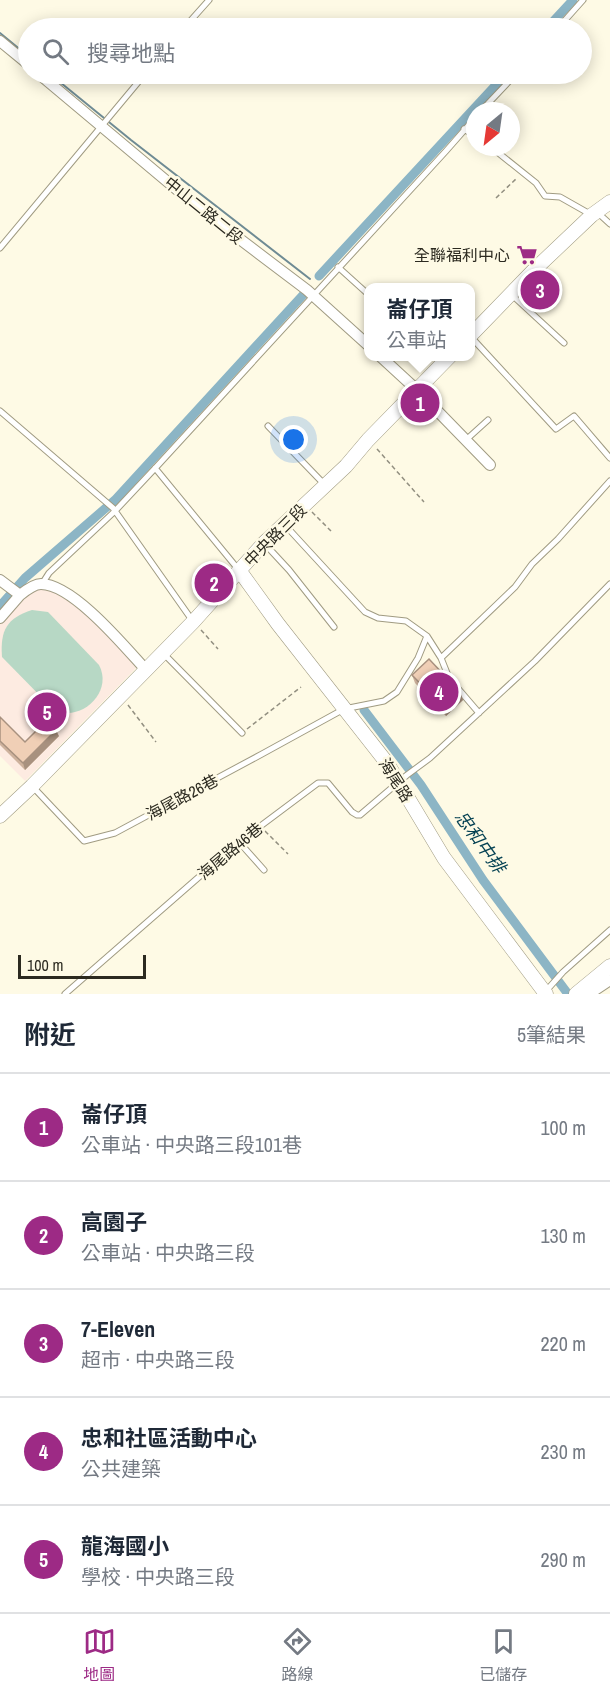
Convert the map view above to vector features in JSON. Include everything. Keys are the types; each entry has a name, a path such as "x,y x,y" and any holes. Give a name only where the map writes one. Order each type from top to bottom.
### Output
{"street":[{"path":"0,41 18,56"},
{"name":"中山二路二段","path":"51,84 200,209 313,295 364,341"},
{"path":"475,332 533,271 610,202"},
{"path":"384,361 418,391 490,465"},
{"name":"中央路三段","path":"0,816 146,670 264,543 346,466 368,440 418,391 443,361"},
{"name":"海尾路","path":"239,570 344,709 403,779 444,858 548,990"},
{"path":"0,618 11,588 42,584 60,590 93,614 146,670"},
{"path":"581,993 610,966"},
{"path":"581,993 610,980"}],"lane":[{"path":"193,18 208,0"},
{"path":"567,18 583,0"},
{"path":"0,248 137,84"},
{"path":"490,102 507,84"},
{"path":"42,584 49,573 155,468 465,129"},
{"path":"503,156 536,183 545,196 560,197 610,224"},
{"path":"339,267 364,290"},
{"path":"511,294 564,343"},
{"path":"475,340 556,429 574,417 610,458"},
{"path":"0,411 114,509 193,621"},
{"path":"466,439 488,420"},
{"path":"268,426 326,485"},
{"path":"155,468 239,570"},
{"path":"441,658 515,587 532,564 610,481"},
{"path":"284,524 365,612 378,618 406,621 427,636 441,658 449,678 479,713"},
{"path":"264,543 289,570 334,627"},
{"path":"403,779 430,758 535,661 610,584"},
{"path":"344,709 384,701 398,692 418,658 427,636"},
{"path":"162,652 242,733"},
{"name":"海尾路26巷","path":"32,786 84,841 115,833 344,709"},
{"name":"海尾路46巷","path":"65,994 239,842 318,783 328,783 352,812 360,815 403,779"},
{"path":"239,842 264,870"},
{"path":"548,990 563,972 610,930"}],"path":[{"path":"496,198 523,172"},
{"path":"368,440 424,502"},
{"path":"305,505 331,531"},
{"path":"193,621 218,649"},
{"path":"242,733 301,687"},
{"path":"120,695 156,742"},
{"path":"260,826 288,854"}],"shaded area":[{"path":"44,586 77,605 111,636 136,668 25,781 0,756 0,623 32,591"}],"green space":[{"path":"32,610 48,612 99,665 102,686 98,695 83,709 63,713 53,709 2,657 2,639 7,626 16,617"}],"building":[{"path":"429,659 460,692 443,707 412,675"},
{"path":"0,717 25,742 47,720 56,730 23,763 0,741"}],"waterway":[{"path":"556,18 573,0"},
{"path":"0,33 18,48"},
{"path":"62,84 310,279"},
{"path":"319,276 497,84"},
{"path":"0,606 25,578 115,500 303,295"},
{"name":"忠和中排","path":"364,710 421,785 483,880 568,994"}],"place":[{"name":"全聯福利中心","path":"527,255"},
{"name":"7-Eleven","path":"540,290"},
{"name":"崙仔頂","path":"420,403"},
{"name":"高園子","path":"214,583"},
{"name":"忠和社區活動中心","path":"439,692"},
{"name":"龍海國小","path":"47,712"}]}
